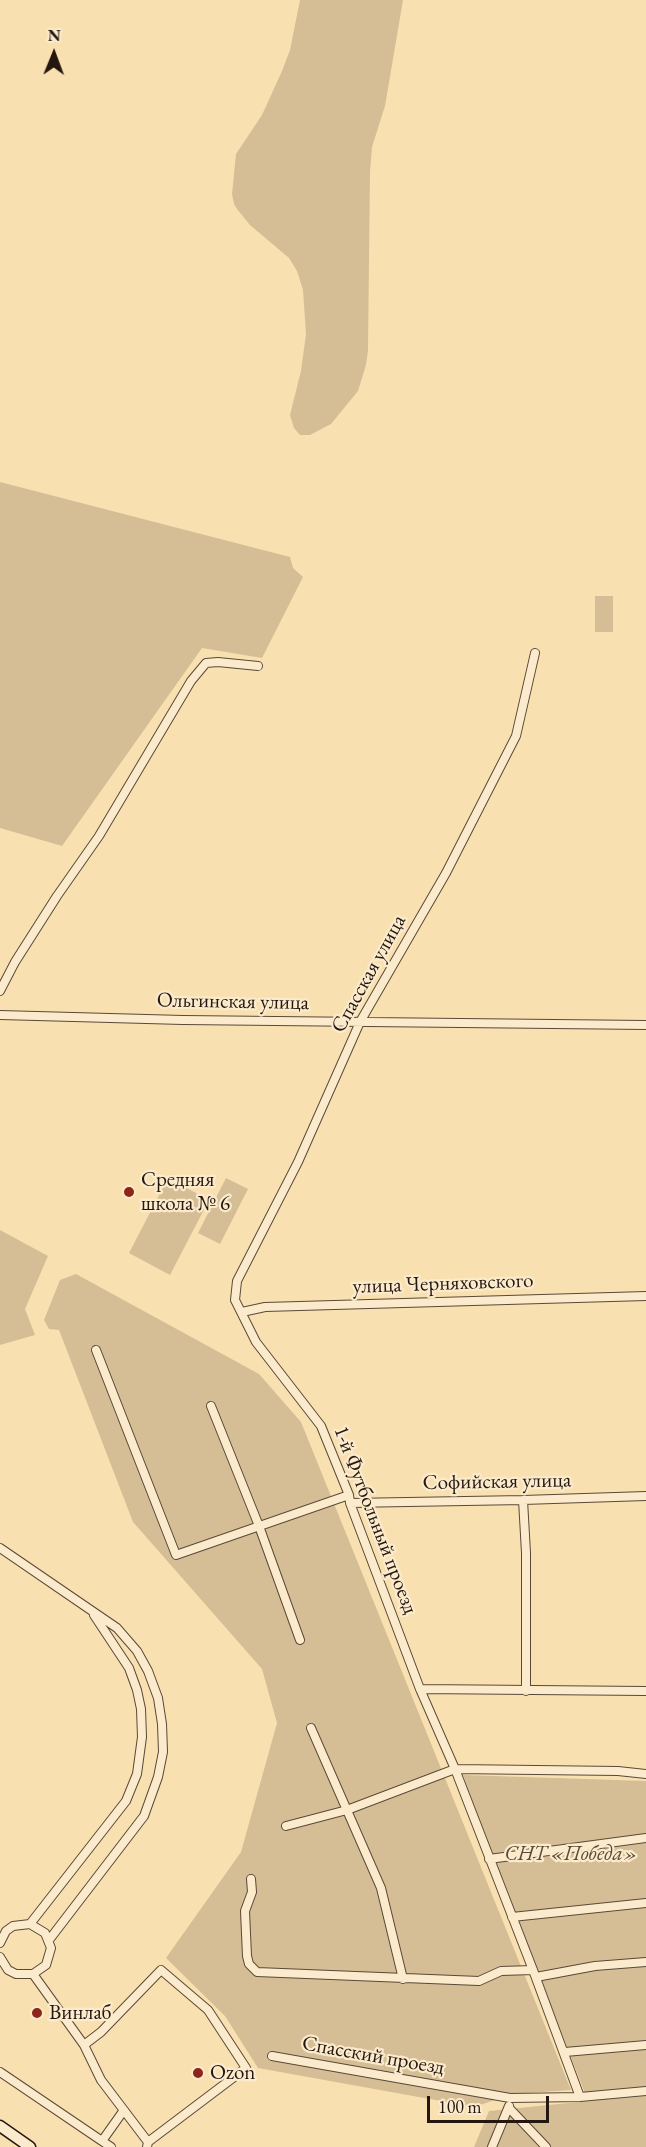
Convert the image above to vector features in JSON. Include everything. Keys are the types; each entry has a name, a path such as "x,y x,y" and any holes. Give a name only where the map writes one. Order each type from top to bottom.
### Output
{"main road":[{"path":"0,2126 30,2147"}],"street":[{"name":"Спасская улица","path":"242,1312 235,1300 237,1281 298,1162 360,1022 446,873 516,736 535,653"},
{"path":"0,991 15,962 57,896 99,836 191,681 206,663 258,666"},
{"name":"Ольгинская улица","path":"0,1016 646,1025"},
{"name":"улица Черняховского","path":"242,1312 265,1307 646,1296"},
{"name":"1-й Футбольный проезд","path":"242,1312 256,1342 321,1426 420,1689 455,1769 565,2052 580,2097"},
{"name":"Софийская улица","path":"96,1350 176,1555 349,1499 523,1500 646,1496"},
{"path":"211,1406 260,1526 300,1640"},
{"path":"523,1500 526,1553 526,1691"},
{"path":"0,1548 117,1628 137,1651 148,1671 158,1698 163,1752 158,1777 144,1816 50,1940"},
{"path":"30,1924 126,1801 136,1774 141,1737 141,1709 137,1690 129,1668 89,1609"},
{"path":"420,1689 646,1691"},
{"path":"311,1728 381,1888 403,1978"},
{"path":"286,1826 347,1810 455,1769 618,1771 646,1774"},
{"path":"489,1859 646,1838"},
{"path":"251,1879 252,1892 245,1911 247,1956 249,1964 257,1972 479,1981 501,1971 535,1974 646,1962"},
{"path":"512,1917 646,1903"},
{"path":"0,1943 6,1931 14,1926 30,1924 45,1933 50,1940 50,1957 46,1965 33,1974 16,1974 8,1970 0,1957"},
{"path":"33,1974 84,2045 101,2080 147,2144 246,2068 208,2010 161,1970 101,2032 84,2045"},
{"path":"565,2052 646,2045"},
{"name":"Спасский проезд","path":"272,2056 510,2098 580,2097 646,2091"},
{"path":"0,2072 111,2147"},
{"path":"492,2147 510,2098"},
{"path":"508,2108 546,2147"},
{"path":"102,2141 124,2110"}],"green space":[{"path":"300,0 403,0 385,106 372,147 366,365 358,391 331,424 310,435 300,435 294,428 290,415 301,371 306,334 303,290 297,271 289,258 250,225 234,204 232,194 236,154 262,115 282,71 290,50"},
{"path":"0,482 290,557 293,568 303,577 262,658 202,648 62,846 0,828"},
{"path":"595,596 613,596 613,632 595,632"},
{"path":"168,1178 209,1200 170,1275 129,1253"},
{"path":"226,1178 248,1189 220,1244 198,1233"},
{"path":"0,1230 48,1256 25,1309 35,1335 0,1345"},
{"path":"76,1274 259,1374 301,1422 571,2090 513,2094 474,2107 258,2068 225,2016 166,1958 241,1852 277,1723 262,1669 133,1522 59,1330 49,1329 44,1320 60,1280"},
{"name":"СНТ «Победа»","path":"463,1775 646,1781 646,2147 474,2147 489,2111 588,2101 492,1856"}],"place":[{"name":"Средняя школа № 6","path":"129,1192"},
{"name":"Винлаб","path":"37,2013"},
{"name":"Ozon","path":"198,2073"}]}
